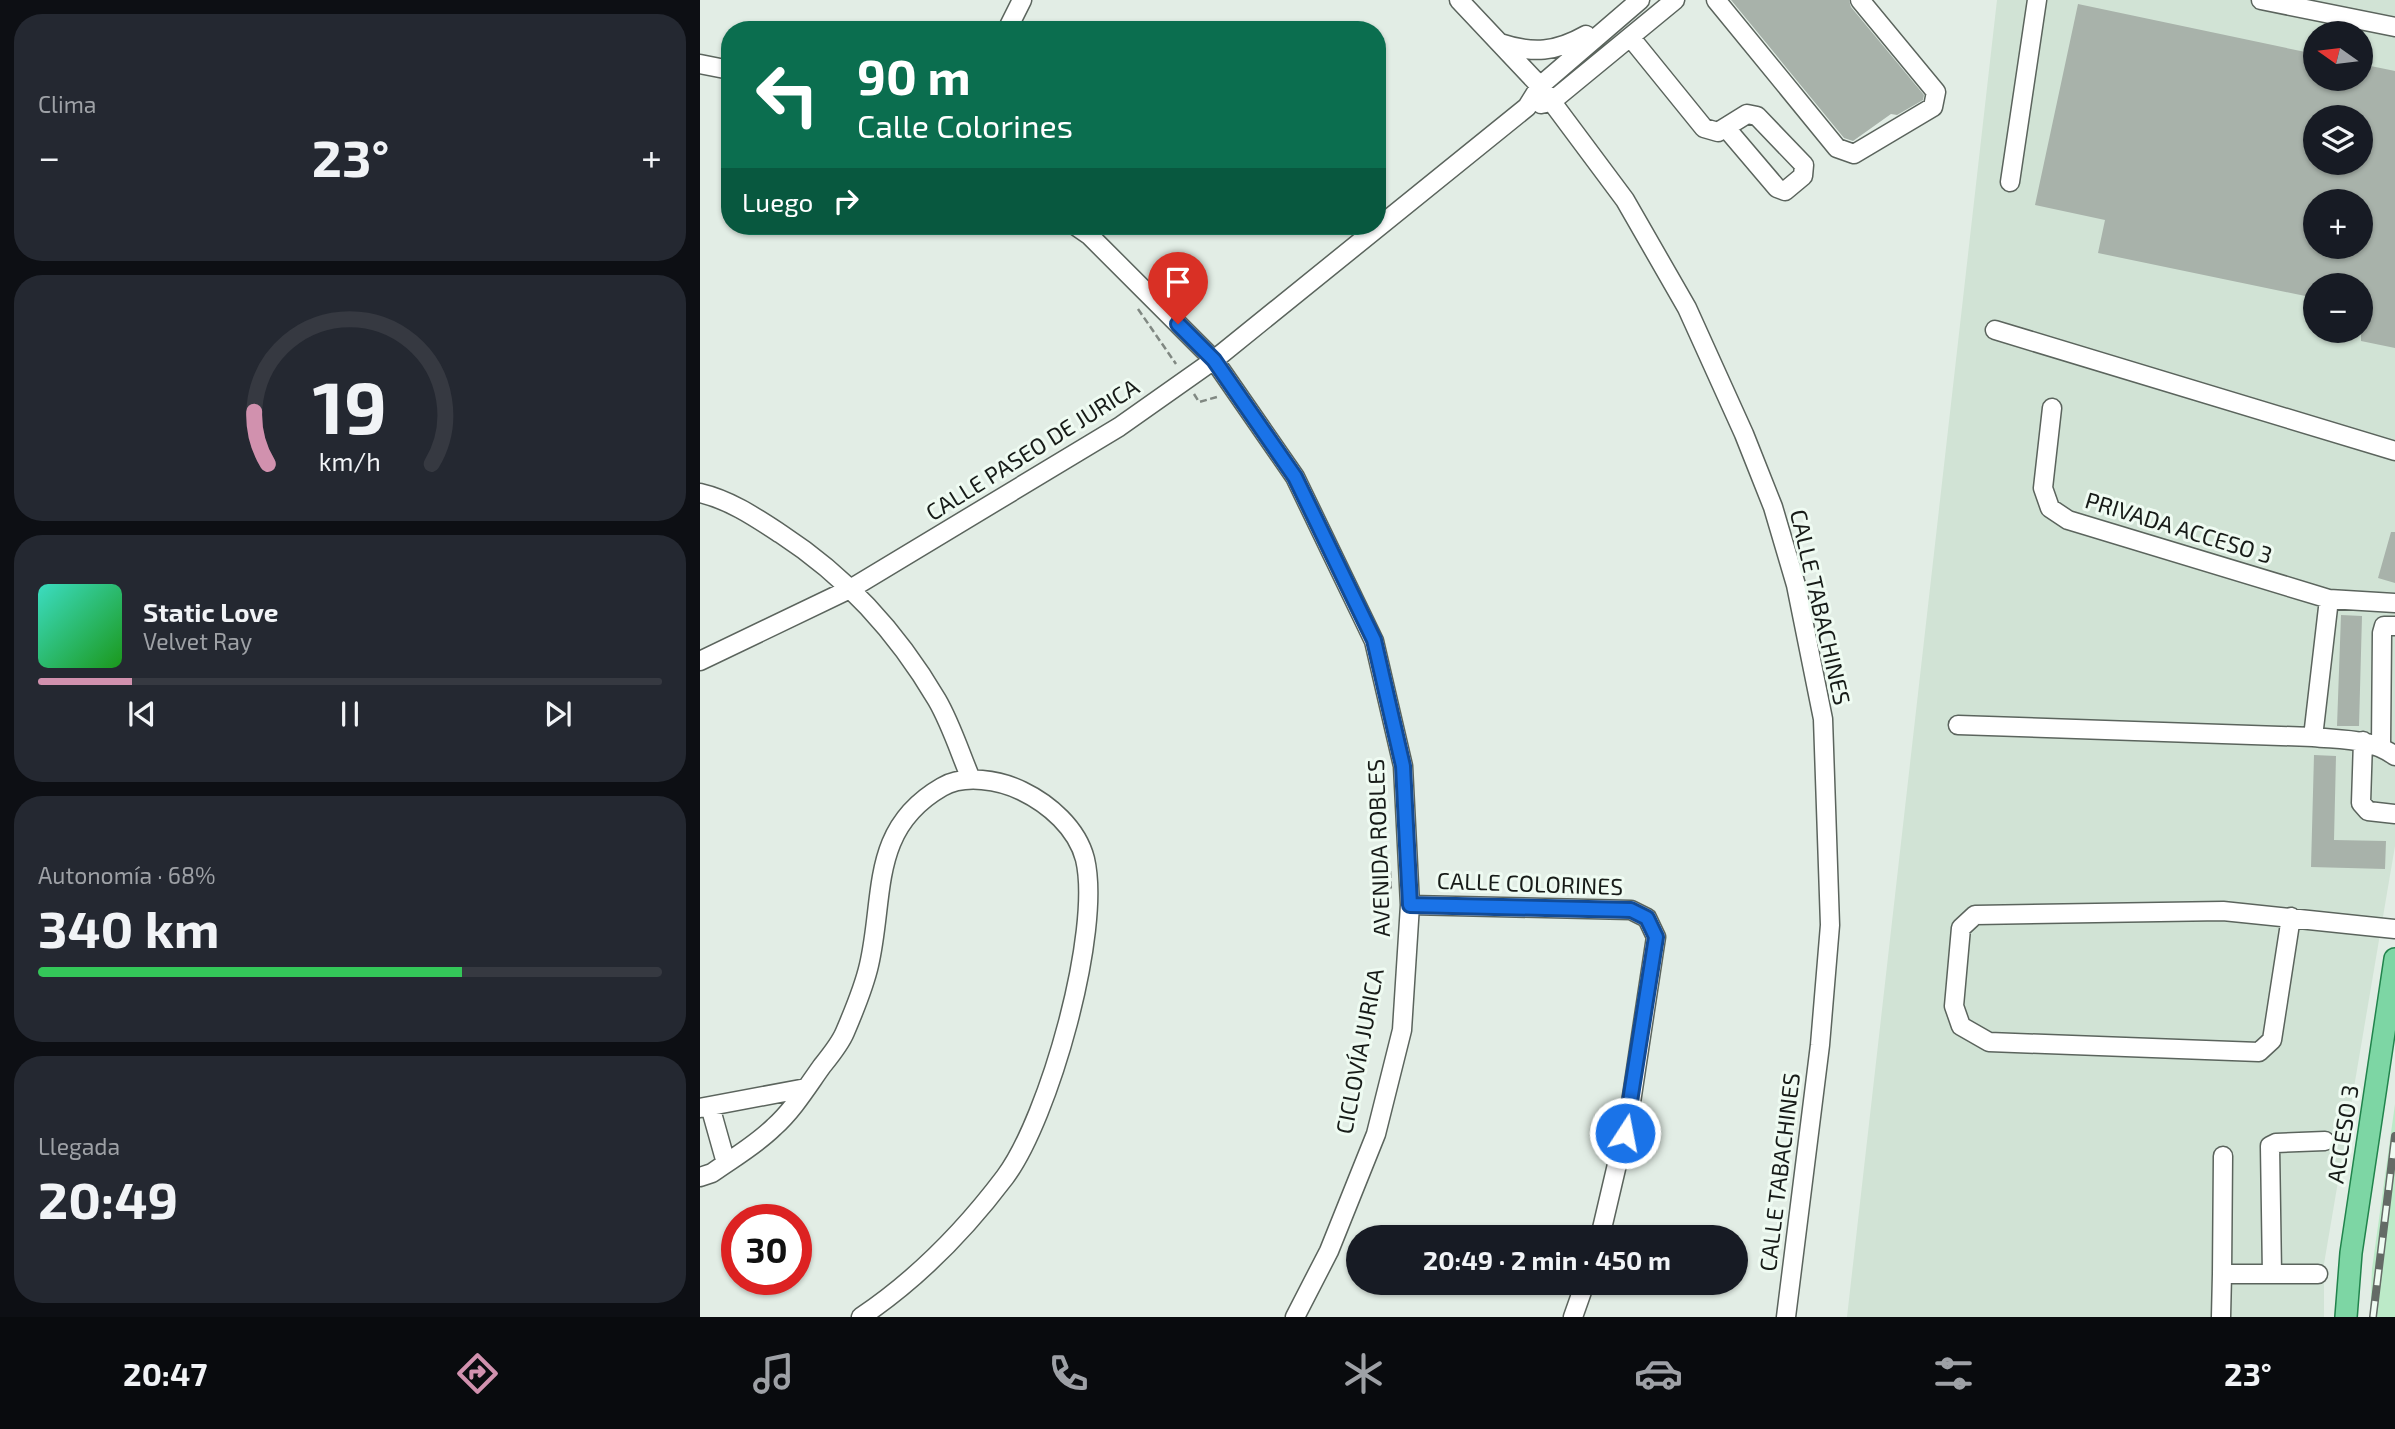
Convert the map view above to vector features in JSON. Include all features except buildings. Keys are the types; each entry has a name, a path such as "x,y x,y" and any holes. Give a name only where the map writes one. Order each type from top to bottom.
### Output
{"main road":[{"name":"ACCESO 3","path":"2346,1317 2350,1253 2395,958"}],"street":[{"path":"1012,21 1022,0"},
{"name":"CALLE TABACHINES","path":"1459,0 1540,86 1625,200 1687,308 1744,434 1773,507 1796,585 1823,719 1830,925 1820,1045 1786,1317"},
{"name":"CALLE PASEO DE JURICA","path":"1527,107 1550,102 1675,0"},
{"path":"1716,0 1838,148 1854,154 1933,107 1936,99 1936,92 1860,0"},
{"path":"2010,182 2037,0"},
{"path":"2261,0 2395,27"},
{"path":"1500,43 1527,50 1562,48 1634,5"},
{"name":"CALLE PASEO DE JURICA","path":"1386,221 1527,107 1540,86 1634,5"},
{"path":"1631,38 1704,128 1718,132 1747,114 1757,116 1804,165 1803,176 1785,191 1777,188 1726,128"},
{"path":"700,64 721,68"},
{"name":"AVENIDA ROBLES","path":"1089,235 1214,360 1295,477 1374,640 1403,766 1410,905 1402,1030 1376,1134 1329,1251 1295,1317"},
{"name":"CALLE PASEO DE JURICA","path":"700,661 852,588 1119,427 1214,360 1369,235"},
{"path":"1995,330 2395,451"},
{"name":"PRIVADA ACCESO 3","path":"2052,408 2043,488 2050,508 2068,520 2329,598 2395,603"},
{"path":"700,493 745,511 801,547 852,588 883,621 938,701 971,779"},
{"path":"2313,737 2329,598"},
{"path":"1958,725 2313,737 2363,741 2388,751 2382,633 2384,626 2395,626"},
{"path":"2363,741 2361,803 2368,811 2395,814"},
{"path":"700,1177 726,1163 775,1127 844,1036 869,965 886,852 903,820 922,801 945,785 971,779 1015,787 1043,801 1069,827 1085,858 1087,901 1072,1007 1046,1096 1007,1175 943,1250 883,1302 861,1317"},
{"name":"CALLE COLORINES","path":"1410,905 1631,910 1647,918 1656,937 1630,1108 1603,1225"},
{"path":"2291,917 2272,1040 2259,1052 1989,1042 1961,1026 1954,1006 1961,928 1975,915 2223,911 2291,917 2395,929"},
{"path":"726,1163 705,1107 806,1088"},
{"path":"2272,1274 2270,1146 2276,1143 2325,1141"},
{"path":"2221,1317 2223,1156"},
{"path":"2222,1274 2318,1274"},
{"path":"1573,1317 1581,1295"}],"path":[{"path":"1131,300 1199,402 1222,396"},
{"path":"1392,866 1388,876 1392,900"}],"shaded area":[{"path":"1997,0 2395,0 2395,846 2324,1264 2324,1317 1847,1317"}],"green space":[{"path":"2395,1104 2395,1317 2370,1317 2372,1269"}],"railway":[{"path":"2373,1317 2395,1136"}],"route":[{"path":"1178,324 1214,360 1295,477 1374,640 1403,766 1410,905 1631,910 1647,918 1656,937 1625,1133"}]}
